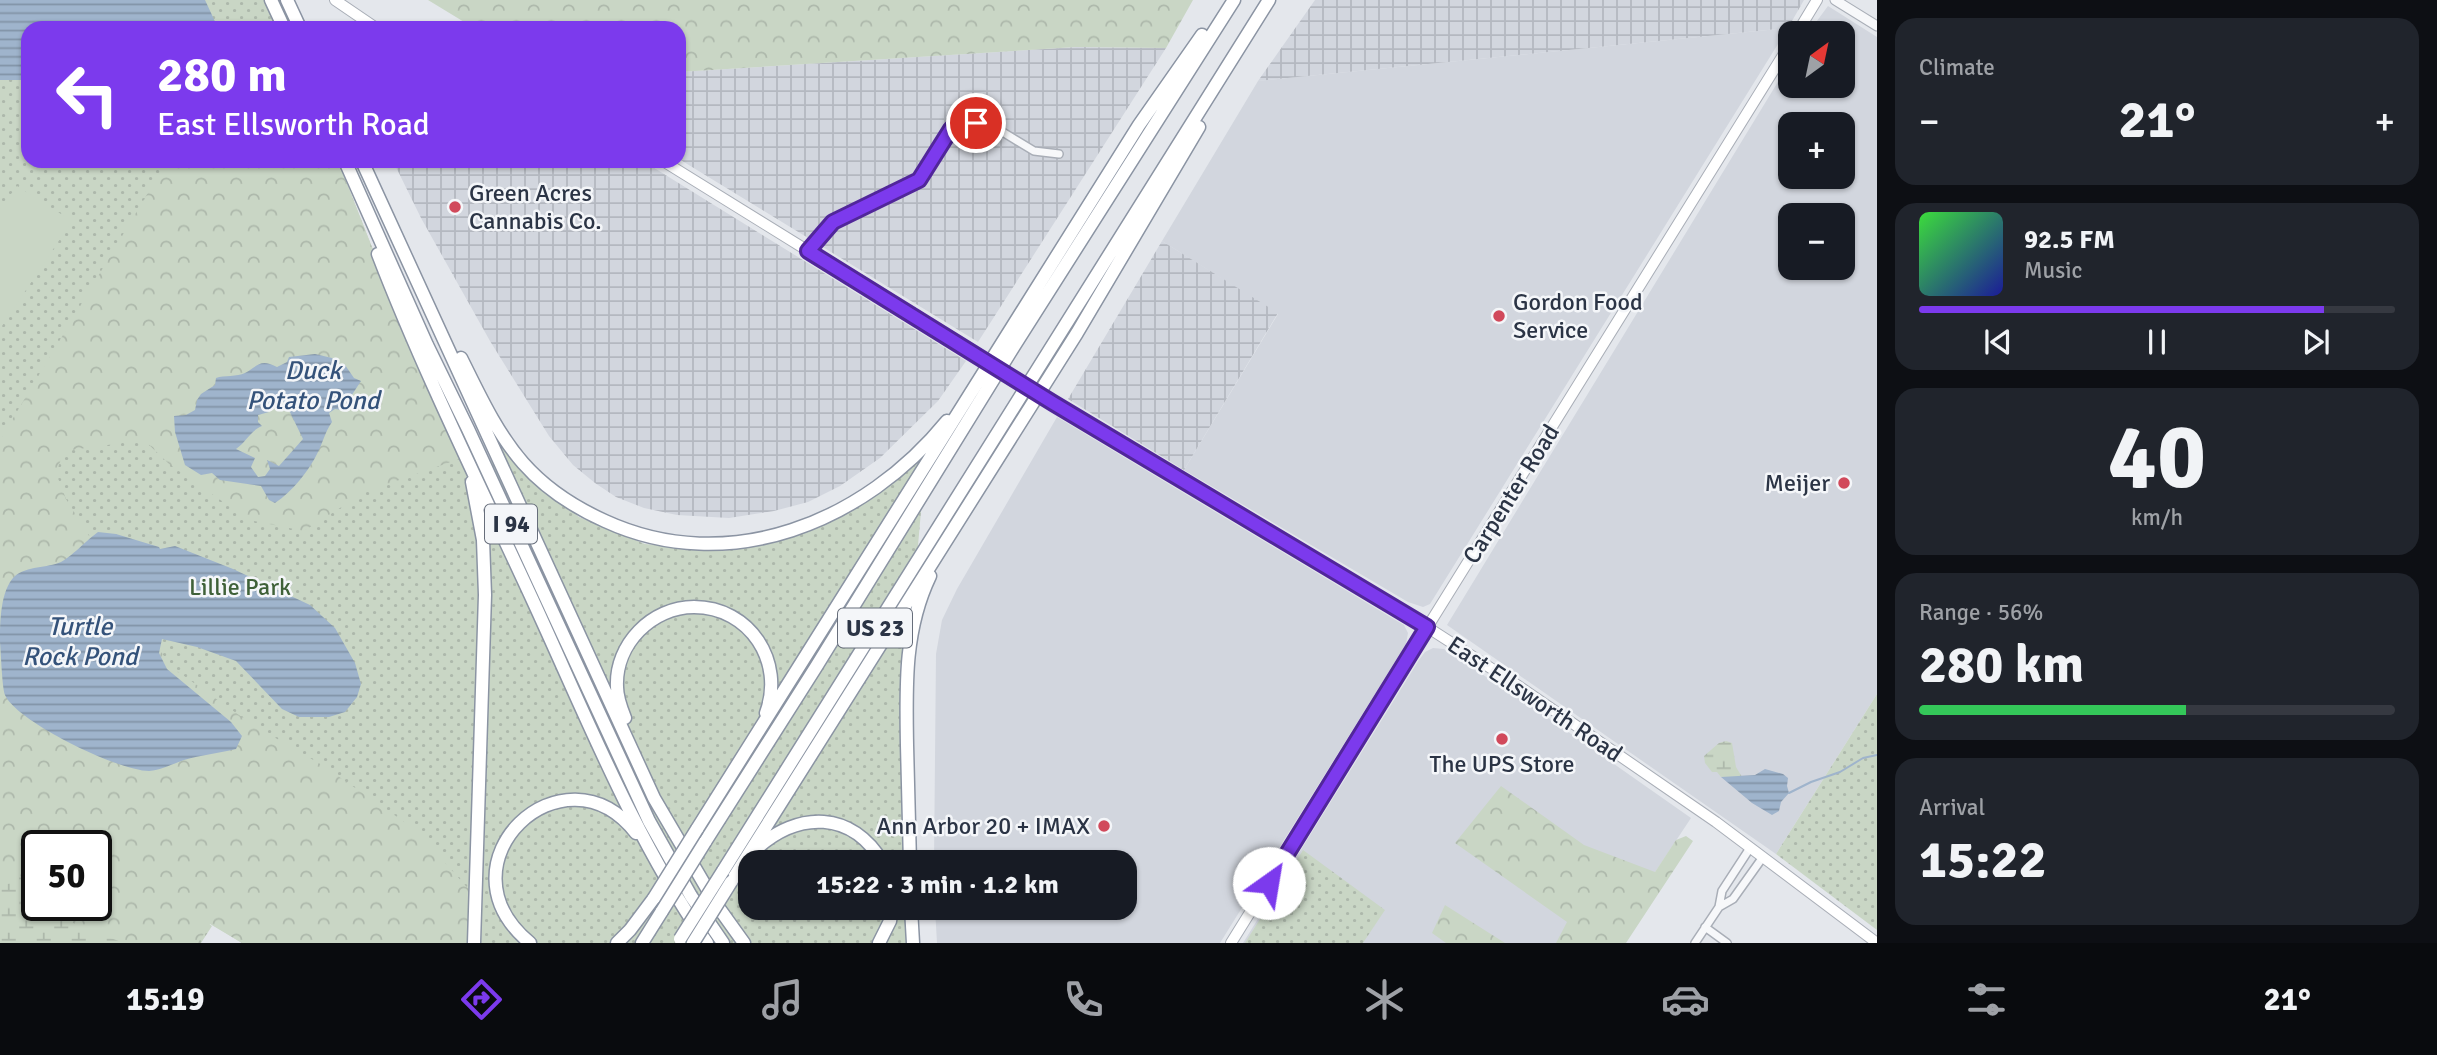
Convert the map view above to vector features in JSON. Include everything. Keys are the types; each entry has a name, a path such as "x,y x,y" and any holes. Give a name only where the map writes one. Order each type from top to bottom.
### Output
{"highway":[{"path":"271,0 281,21"},
{"path":"287,0 297,21"},
{"path":"628,943 1139,125 1209,26 1233,0"},
{"name":"US 23","path":"642,943 1233,0"},
{"name":"US 23","path":"679,941 1269,0"},
{"path":"752,850 1077,333 1215,101 1238,50"},
{"name":"I 94","path":"348,168 427,345 649,821 691,896 723,943"},
{"name":"I 94","path":"365,168 631,747 674,834 744,943"},
{"path":"363,200 367,224 389,281 460,442 649,849 682,908 706,943"},
{"path":"424,295 448,330 504,438 525,464 555,491 586,513 620,528 656,539 698,544 765,539 828,517 900,469 940,431 974,388"},
{"path":"460,442 480,515 485,595 474,943"},
{"path":"910,850 906,704 909,641 925,586 947,540"},
{"path":"631,747 617,688 621,659 639,630 654,618 672,610 693,607 710,609 742,623 764,650 771,670 772,690 755,739"},
{"path":"530,943 506,918 497,890 498,860 503,845 520,820 549,804 567,800 586,801 618,814 649,849"},
{"path":"756,850 783,828 814,821 832,823 856,833 874,850"},
{"path":"694,943 738,871"},
{"path":"617,943 646,911"},
{"path":"879,943 890,920"},
{"path":"912,920 913,943"},
{"path":"730,924 742,931 752,943"}],"main road":[{"path":"335,0 366,21"},
{"path":"1804,21 1817,0"},
{"name":"Carpenter Road","path":"1231,943 1778,63"},
{"name":"East Ellsworth Road","path":"674,168 1053,403 1427,627 1525,690 1756,852 1877,943"}],"street":[{"path":"1835,0 1877,26"},
{"path":"808,251 833,222 919,180 951,129 976,123 1001,131 1034,151 1059,154"},
{"path":"1719,907 1722,891 1756,852"},
{"path":"1695,943 1719,907 1733,899 1756,852"},
{"path":"1704,927 1727,943"}],"shaded area":[{"path":"1315,0 1804,0 1792,21 1778,21 1778,29 1258,81"},
{"path":"1828,6 1852,21 1817,21"},
{"path":"1855,23 1877,37 1877,694 1776,854 1447,625 1778,82 1778,98 1855,98"},
{"path":"1778,29 1778,44 1430,604 1423,607 1408,602 1184,470 1278,314 1162,241 1258,81"},
{"path":"1076,47 1166,48 978,342 686,163 686,72"},
{"path":"396,168 654,168 966,361 938,401 880,458 840,486 808,502 729,518 677,515 644,508 616,497 595,483 573,465 549,436 490,341 421,218"},
{"path":"1162,241 1278,313 1184,470 1068,399"},
{"path":"1057,417 1404,625 1408,633 1406,644 1220,943 937,943 936,920 1137,920 1137,850 934,850 936,654 942,620 957,589"},
{"path":"1433,648 1444,649 1691,818 1608,943 1243,943 1419,660 1425,652"}],"green space":[{"name":"Lillie Park","path":"0,0 265,0 274,21 21,21 21,168 341,168 465,469 473,500 481,558 471,943 242,943 198,916 212,926 201,943 0,943"},
{"path":"428,0 1193,0 1166,48 1076,47 686,72 686,21 462,21"},
{"name":"Lillie Park","path":"163,168 341,168 379,265 462,458 365,492 304,531 249,520 169,464 144,440 64,451 56,473 66,499 170,666 253,725 322,765 416,830 472,893 471,943 242,943 210,924 198,943 0,943 0,440"},
{"path":"17,186 72,221 0,329 0,209"},
{"path":"495,436 527,475 579,517 645,544 723,551 797,536 861,504 926,454 913,603 900,667 904,850 738,850 738,920 907,920 909,943 481,943 492,589 484,512"},
{"path":"1877,694 1877,930 1776,854"},
{"path":"1719,743 1732,743 1736,767 1742,777 1721,777 1717,772 1712,772 1705,763 1704,756"},
{"path":"1501,786 1584,845 1655,872 1676,840 1686,836 1693,841 1626,943 1556,943 1567,922 1455,843"},
{"path":"1303,850 1385,910 1363,943 1245,943"},
{"path":"21,876 21,921 71,921 124,943 0,943 0,886"},
{"path":"1445,905 1505,943 1446,943 1432,933"}],"water":[{"path":"0,0 205,0 215,21 21,21 21,80 0,80"},
{"name":"Duck Potato Pond","path":"315,354 332,358 341,366 345,365 354,378 361,381 342,410 335,409 329,413 332,422 318,452 294,487 275,503 269,500 261,486 220,480 212,473 201,475 185,465 175,432 174,416 186,415 195,410 197,400 215,385 216,378 242,374 263,363 277,367 287,362 289,357","holes":["285,402 303,439 279,466 267,460 270,469 265,476 258,477 251,467 255,458 236,449 262,426 258,422 258,415 269,412 262,408 263,404"]},
{"name":"Turtle Rock Pond","path":"98,532 116,534 160,549 175,546 233,569 310,605 335,628 355,663 361,684 357,697 345,712 329,717 299,717 282,709 236,661 197,647 162,639 159,653 167,669 231,722 242,736 236,749 190,758 149,771 135,769 93,754 48,731 13,706 5,695 0,642 6,590 15,576 25,570 61,562"},
{"path":"1765,769 1788,778 1789,793 1781,802 1779,811 1772,815 1752,803 1721,777 1755,775"}],"waterway":[{"path":"1789,793 1840,772 1863,758 1877,755"}],"place":[{"name":"Green Acres Cannabis Co.","path":"455,207"},
{"name":"Gordon Food Service","path":"1499,316"},
{"name":"Meijer","path":"1844,483"},
{"name":"The UPS Store","path":"1502,739"},
{"name":"Ann Arbor 20 + IMAX","path":"1104,826"}],"route":[{"path":"976,123 951,129 919,180 833,222 808,251 1053,403 1427,627 1269,883"}]}
